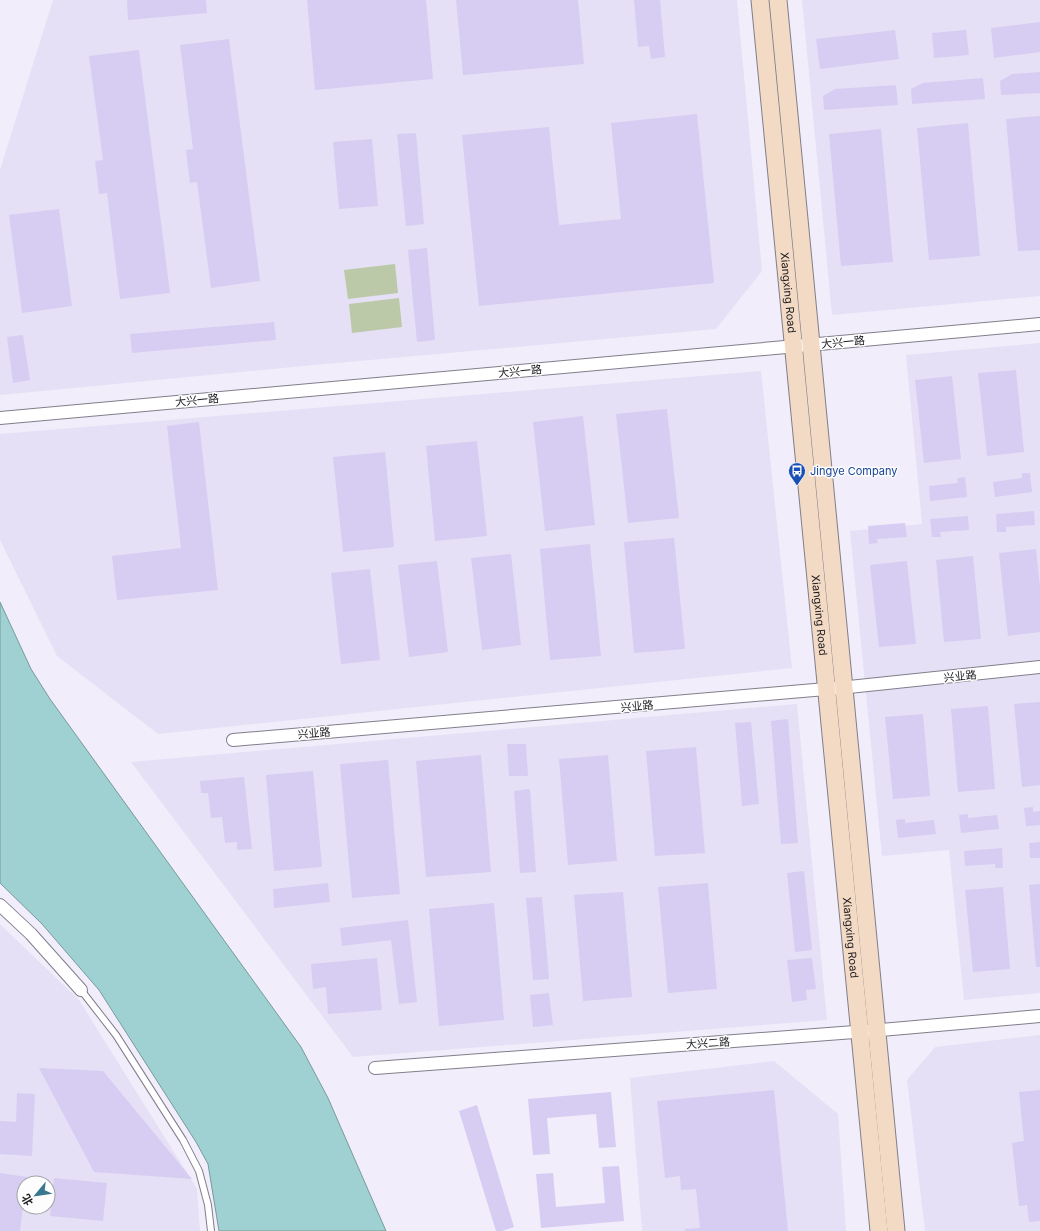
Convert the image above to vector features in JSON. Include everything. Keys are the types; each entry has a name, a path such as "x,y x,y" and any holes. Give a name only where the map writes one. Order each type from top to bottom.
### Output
{"street":[{"name":"Xiangxing Road","path":"760,0 879,1231"},
{"name":"Xiangxing Road","path":"778,0 896,1231"},
{"name":"大兴一路","path":"0,418 1040,324"},
{"name":"兴业路","path":"233,740 844,688 1040,668"},
{"path":"0,905 30,934 81,990"},
{"name":"大兴二路","path":"376,1068 860,1032 1040,1016"}],"lane":[{"path":"81,990 116,1036 183,1140 198,1171 208,1205 211,1231"}],"shaded area":[{"path":"53,0 737,0 762,271 716,329 0,395 0,170"},
{"path":"802,0 1040,0 1040,296 832,315"},
{"path":"395,264 398,293 348,299 344,270"},
{"path":"399,298 402,327 352,333 349,304"},
{"path":"1040,343 1040,993 964,1000 949,850 882,856 850,531 922,524 906,355"},
{"path":"761,371 792,668 158,734 57,656 0,540 0,434"},
{"path":"0,602 31,669 50,699 301,1047 328,1098 386,1231 219,1231 208,1164 196,1142 99,990 42,924 0,883"},
{"path":"797,704 827,1020 353,1057 131,762"},
{"path":"0,924 79,1000 197,1189 200,1231 0,1231"},
{"path":"1040,1035 1040,1231 925,1231 907,1080 935,1047"},
{"path":"774,1061 838,1114 846,1231 642,1231 630,1078"}],"building":[{"path":"127,0 206,0 207,13 128,20"},
{"path":"307,0 426,0 433,79 315,90"},
{"path":"456,0 578,0 584,64 463,75"},
{"path":"634,0 660,0 665,57 651,59 649,46 638,47"},
{"path":"1040,22 1040,52 994,58 991,28"},
{"path":"895,30 899,59 820,69 816,39"},
{"path":"966,30 969,55 934,58 932,33"},
{"path":"229,39 260,281 211,288 197,182 190,183 186,150 193,149 180,45"},
{"path":"139,50 170,293 120,299 107,193 99,194 95,161 103,160 89,56"},
{"path":"1040,72 1040,93 1001,95 1000,81 1012,74"},
{"path":"983,78 985,99 912,104 911,89 923,83"},
{"path":"896,85 898,105 824,110 823,96 835,89"},
{"path":"697,114 714,283 479,306 462,135 549,127 559,225 621,219 611,123"},
{"path":"1040,116 1040,250 1018,251 1006,119"},
{"path":"968,123 980,256 929,260 917,128"},
{"path":"881,129 893,262 841,266 829,134"},
{"path":"416,133 424,224 406,226 397,134"},
{"path":"372,139 378,206 339,209 333,142"},
{"path":"59,209 72,306 22,313 9,215"},
{"path":"427,248 435,340 417,342 408,250"},
{"path":"274,322 276,340 132,353 130,334"},
{"path":"23,335 30,380 13,383 7,337"},
{"path":"1016,370 1024,452 987,456 978,373"},
{"path":"952,376 961,459 924,463 915,380"},
{"path":"667,409 679,518 628,523 616,414"},
{"path":"583,416 595,525 545,531 533,422"},
{"path":"199,422 218,590 117,600 112,556 181,548 167,426"},
{"path":"477,441 487,536 435,541 426,446"},
{"path":"385,452 394,547 343,552 333,457"},
{"path":"1022,473 1030,473 1032,492 995,497 993,482 1022,478"},
{"path":"965,477 967,497 930,501 929,486 958,483 957,478"},
{"path":"1034,511 1035,525 1006,527 1006,532 997,532 996,514"},
{"path":"968,516 969,530 940,532 941,537 932,537 930,519"},
{"path":"905,523 907,537 877,539 878,543 869,544 868,526"},
{"path":"674,538 685,649 634,653 624,542"},
{"path":"590,544 601,656 550,660 540,549"},
{"path":"1036,549 1040,587 1040,632 1008,636 999,553"},
{"path":"511,554 521,645 482,650 471,558"},
{"path":"973,556 981,639 944,642 936,560"},
{"path":"437,561 448,652 409,657 398,565"},
{"path":"907,561 916,644 879,647 870,565"},
{"path":"370,569 380,660 341,664 331,573"},
{"path":"1040,702 1040,785 1022,787 1014,704"},
{"path":"988,706 995,789 958,792 951,709"},
{"path":"923,714 930,796 893,799 885,717"},
{"path":"788,719 798,843 781,844 771,721"},
{"path":"751,722 759,804 742,806 735,723"},
{"path":"507,744 526,744 528,776 509,776"},
{"path":"696,747 705,853 655,856 646,751"},
{"path":"481,755 491,872 426,877 416,761"},
{"path":"608,755 617,861 568,865 559,759"},
{"path":"388,760 400,894 352,898 340,764"},
{"path":"313,771 322,867 274,871 266,775"},
{"path":"244,777 252,849 237,850 237,842 225,843 222,817 211,818 208,793 201,793 200,781"},
{"path":"530,789 536,872 520,873 514,791"},
{"path":"1033,807 1033,812 1040,811 1040,825 1026,826 1024,808"},
{"path":"968,814 968,818 997,815 999,829 961,833 959,815"},
{"path":"905,819 905,823 934,820 936,834 898,838 896,820"},
{"path":"1040,842 1040,858 1030,858 1029,843"},
{"path":"1002,848 1003,868 995,868 995,864 965,866 964,851"},
{"path":"804,871 812,950 795,952 787,873"},
{"path":"328,883 330,902 274,908 273,889"},
{"path":"708,883 717,989 668,993 658,887"},
{"path":"1040,884 1040,967 1036,967 1029,885"},
{"path":"1003,887 1010,969 973,972 965,890"},
{"path":"623,892 632,997 583,1001 574,895"},
{"path":"542,897 549,979 533,980 526,898"},
{"path":"494,903 504,1020 439,1026 429,909"},
{"path":"408,920 417,1002 399,1004 391,940 342,946 340,928"},
{"path":"377,958 382,1010 328,1014 326,987 313,989 311,964"},
{"path":"812,958 816,989 806,990 807,1000 792,1002 787,960"},
{"path":"549,993 553,1025 533,1027 530,995"},
{"path":"39,1068 103,1071 192,1179 94,1172"},
{"path":"774,1090 788,1231 685,1231 685,1229 700,1228 696,1189 681,1190 680,1176 665,1178 657,1101"},
{"path":"1040,1090 1040,1221 1029,1222 1027,1205 1019,1206 1012,1143 1024,1141 1019,1092"},
{"path":"611,1092 616,1147 599,1148 596,1114 547,1118 550,1154 533,1155 528,1099"},
{"path":"17,1093 35,1094 32,1156 0,1154 0,1121 16,1122"},
{"path":"477,1105 514,1227 502,1231 496,1231 459,1111"},
{"path":"619,1166 624,1221 541,1228 536,1174 553,1173 556,1207 605,1203 602,1167"},
{"path":"0,1173 16,1175 16,1215 22,1215 20,1231 0,1231"},
{"path":"56,1178 107,1183 103,1221 50,1216 56,1215"}],"place":[{"name":"Jingye Company","path":"797,486"}]}
